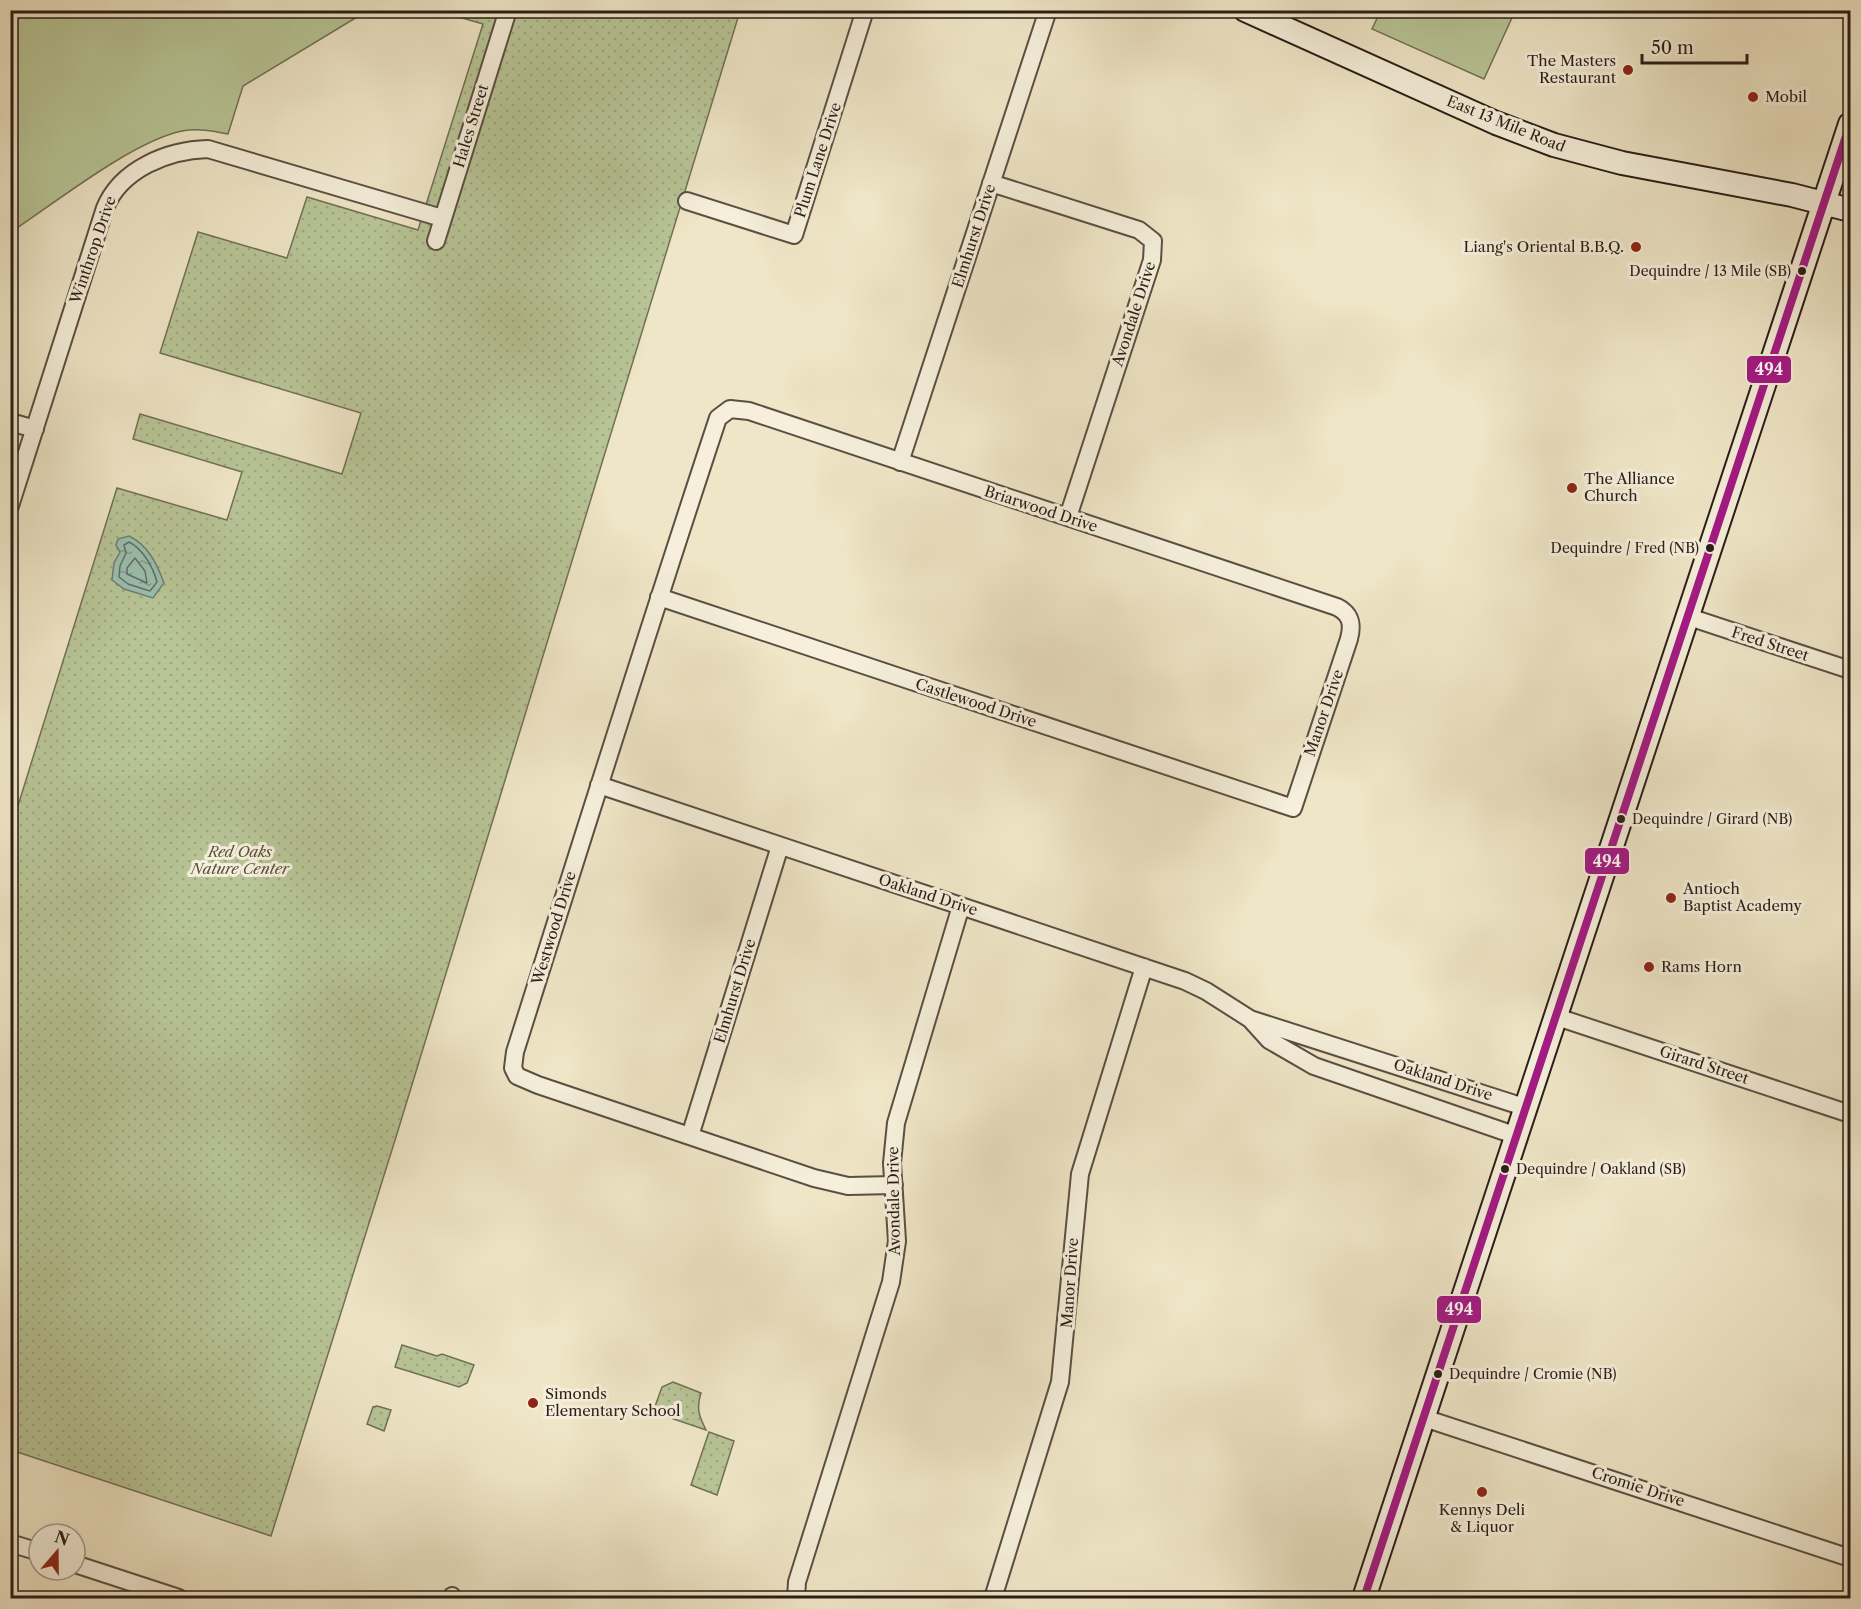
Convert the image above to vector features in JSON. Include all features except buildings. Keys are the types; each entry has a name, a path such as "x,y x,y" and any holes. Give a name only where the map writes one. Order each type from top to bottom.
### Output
{"main road":[{"name":"East 13 Mile Road","path":"1245,10 1496,123 1554,145 1644,168 1851,210"},
{"path":"1364,1599 1851,124"}],"street":[{"name":"Hales Street","path":"435,241 508,10"},
{"name":"Plum Lane Drive","path":"687,201 794,235 865,10"},
{"name":"Elmhurst Drive","path":"900,462 1048,10"},
{"name":"Winthrop Drive","path":"10,506 111,194 130,176 166,155 185,150 208,150 225,153 442,218"},
{"name":"Avondale Drive","path":"991,183 1139,230 1153,241 1152,260 1068,517"},
{"name":"Briarwood Drive","path":"730,409 744,409 1336,607 1349,618"},
{"name":"Westwood Drive","path":"730,409 718,418 659,597 515,1052 513,1068 517,1076 523,1079 831,1183 865,1187 894,1185"},
{"path":"10,422 35,429"},
{"name":"Castlewood Drive","path":"659,597 1293,808"},
{"name":"Fred Street","path":"1689,617 1851,670"},
{"name":"Manor Drive","path":"1293,808 1352,630 1349,618"},
{"name":"Oakland Drive","path":"599,785 1144,967 1206,991 1250,1019 1527,1108"},
{"name":"Elmhurst Drive","path":"690,1136 780,846"},
{"name":"Avondale Drive","path":"796,1599 797,1582 891,1282 897,1241 893,1142 898,1113 962,906"},
{"name":"Manor Drive","path":"993,1599 1060,1382 1081,1167 1144,967"},
{"name":"Girard Street","path":"1557,1017 1851,1114"},
{"name":"Oakland Drive","path":"1250,1019 1280,1049 1314,1066 1517,1136"},
{"path":"1350,1080 1359,1053"},
{"name":"Cromie Drive","path":"1424,1418 1851,1558"},
{"path":"10,1543 27,1548"},
{"path":"87,1568 179,1599"}],"green space":[{"path":"11,10 367,11 243,86 228,134 193,130 162,137 118,160 11,232"},
{"path":"1381,10 1515,11 1484,79 1372,29"},
{"name":"Red Oaks Nature Center","path":"438,11 740,11 396,1137 271,1536 11,1450 11,828 117,488 227,520 242,472 133,439 140,414 342,474 361,413 160,353 198,232 287,258 307,197 418,230 483,24"},
{"path":"402,1345 437,1356 442,1354 474,1365 467,1383 459,1387 395,1367"},
{"path":"673,1382 701,1393 699,1412 706,1430 653,1412 662,1387"},
{"path":"373,1407 391,1410 384,1431 367,1424"},
{"path":"709,1432 734,1441 717,1495 691,1485"}],"water":[{"path":"129,536 147,550 164,583 153,598 124,589 112,580 114,563 120,552 116,545 118,539"}],"transit line":[{"name":"494","path":"1364,1598 1850,124"}],"place":[{"name":"The Masters Restaurant","path":"1628,70"},
{"name":"Mobil","path":"1753,97"},
{"name":"Liang's Oriental B.B.Q.","path":"1636,247"},
{"name":"Dequindre / 13 Mile (SB)","path":"1802,271"},
{"name":"The Alliance Church","path":"1572,488"},
{"name":"Dequindre / Fred (NB)","path":"1710,548"},
{"name":"Dequindre / Girard (NB)","path":"1621,819"},
{"name":"Antioch Baptist Academy","path":"1671,898"},
{"name":"Rams Horn","path":"1649,967"},
{"name":"Dequindre / Oakland (SB)","path":"1505,1169"},
{"name":"Dequindre / Cromie (NB)","path":"1438,1374"},
{"name":"Simonds Elementary School","path":"533,1403"},
{"name":"Kennys Deli & Liquor","path":"1482,1492"}]}
